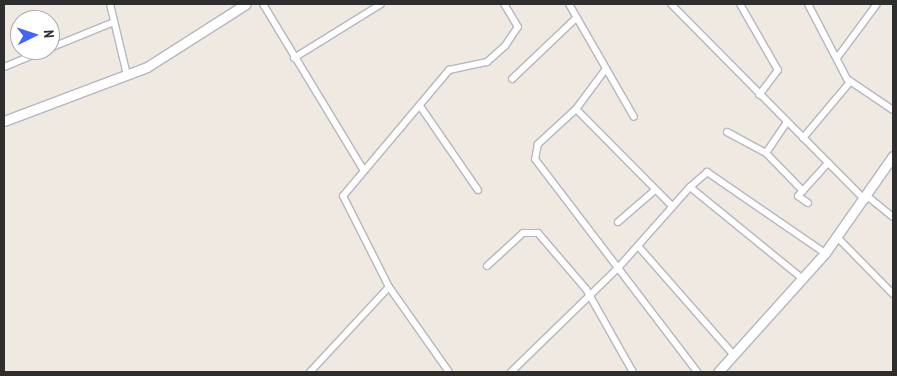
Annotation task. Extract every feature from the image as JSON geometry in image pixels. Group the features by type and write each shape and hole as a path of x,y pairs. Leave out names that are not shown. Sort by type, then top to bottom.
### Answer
{"street":[{"path":"110,4 127,75"},
{"path":"4,121 127,75 165,57 246,4"},
{"path":"262,4 363,169"},
{"path":"294,58 382,4"},
{"path":"449,372 389,287 344,199 363,169 420,106 449,70 490,60 515,34 518,25 504,4"},
{"path":"569,4 605,70 634,117"},
{"path":"671,4 828,163 866,198 893,217"},
{"path":"740,4 778,70 759,95"},
{"path":"808,4 850,82 893,110"},
{"path":"837,58 877,4"},
{"path":"512,79 576,18"},
{"path":"60,44 114,22"},
{"path":"4,67 21,60"},
{"path":"605,70 576,109 538,144 535,159 697,372"},
{"path":"803,138 850,82"},
{"path":"420,106 478,190"},
{"path":"576,109 672,205"},
{"path":"766,153 787,122"},
{"path":"728,132 766,153 803,191"},
{"path":"718,372 825,253 866,198 893,156"},
{"path":"808,203 798,196 828,163"},
{"path":"511,372 589,294 618,268 672,205 707,172 825,253"},
{"path":"690,187 803,279"},
{"path":"618,222 655,190"},
{"path":"486,266 523,233 533,231 544,239 589,294 633,372"},
{"path":"837,237 893,294"},
{"path":"638,246 733,354"},
{"path":"310,372 389,287"}]}
